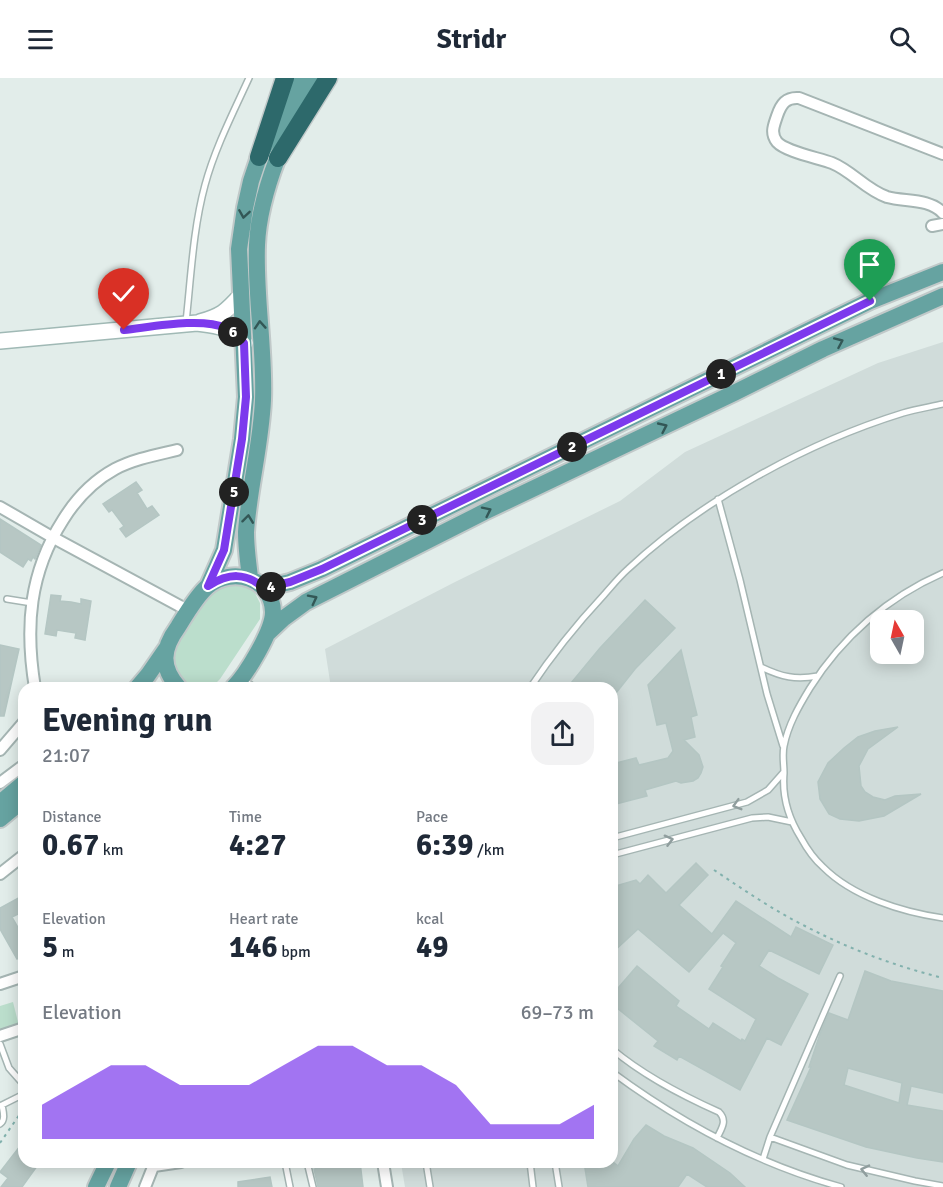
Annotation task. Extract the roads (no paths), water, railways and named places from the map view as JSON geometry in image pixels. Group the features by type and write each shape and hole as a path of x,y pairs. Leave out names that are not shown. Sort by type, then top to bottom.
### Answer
{"highway":[{"path":"259,158 285,78"},
{"path":"278,158 328,78"}],"main road":[{"path":"142,682 208,586 224,550 242,439 246,397 239,249 245,208 259,158 300,78"},
{"path":"250,578 246,533 263,400 257,243 268,186 278,158 299,106 316,78"},
{"path":"264,588 290,582 322,569 870,301 943,272"},
{"path":"267,634 306,602 473,517 823,349 943,296"},
{"path":"208,586 219,579 230,576 250,578 264,588 270,601 273,612 271,622 243,682"},
{"path":"166,649 167,670 174,682"},
{"path":"0,803 18,788"},
{"path":"0,819 18,804"},
{"path":"96,1187 105,1168"},
{"path":"118,1187 126,1168"}],"street":[{"path":"943,154 799,98 791,98 783,102 773,128 775,139 782,146 842,168 879,194 931,204 943,213"},
{"path":"191,324 221,315 242,295"},
{"path":"0,341 191,324 224,327 244,343"},
{"path":"35,682 30,635 32,603 40,566 52,537 72,505 89,487 106,475 135,461 177,450"},
{"path":"0,507 189,611"},
{"path":"0,750 18,729"},
{"path":"0,783 18,770"},
{"path":"0,874 18,860"},
{"path":"0,984 18,978"},
{"path":"0,1036 18,1030"},
{"path":"145,1187 153,1168"},
{"path":"384,1168 387,1187"}],"lane":[{"path":"191,324 197,226 205,186 218,146 249,78"},
{"path":"534,682 586,614 628,569 671,533 718,500 781,463 858,429 905,412 943,404"},
{"path":"718,500 767,694 784,747"},
{"path":"943,573 901,596 870,619 842,646 818,676 789,727 784,747 783,782 792,822 814,858 836,878 878,901 900,909 943,918"},
{"path":"7,599 32,603"},
{"path":"761,667 778,675 794,678 818,676"},
{"path":"618,836 747,802 768,790 784,772"},
{"path":"618,853 752,819 768,817 792,822"},
{"path":"763,1159 770,1137 840,976"},
{"path":"0,1044 9,1068 18,1078"},
{"path":"618,1053 668,1088 719,1112 724,1123 717,1138"},
{"path":"618,1076 672,1113 717,1138 795,1173 841,1187"},
{"path":"0,1124 4,1118 1,1105 18,1097"},
{"path":"770,1137 847,1165 943,1186"},
{"path":"286,1168 290,1187"},
{"path":"309,1168 313,1187"},
{"path":"427,1168 429,1187"},
{"path":"531,1168 533,1187"},
{"path":"556,1168 559,1187"}]}
